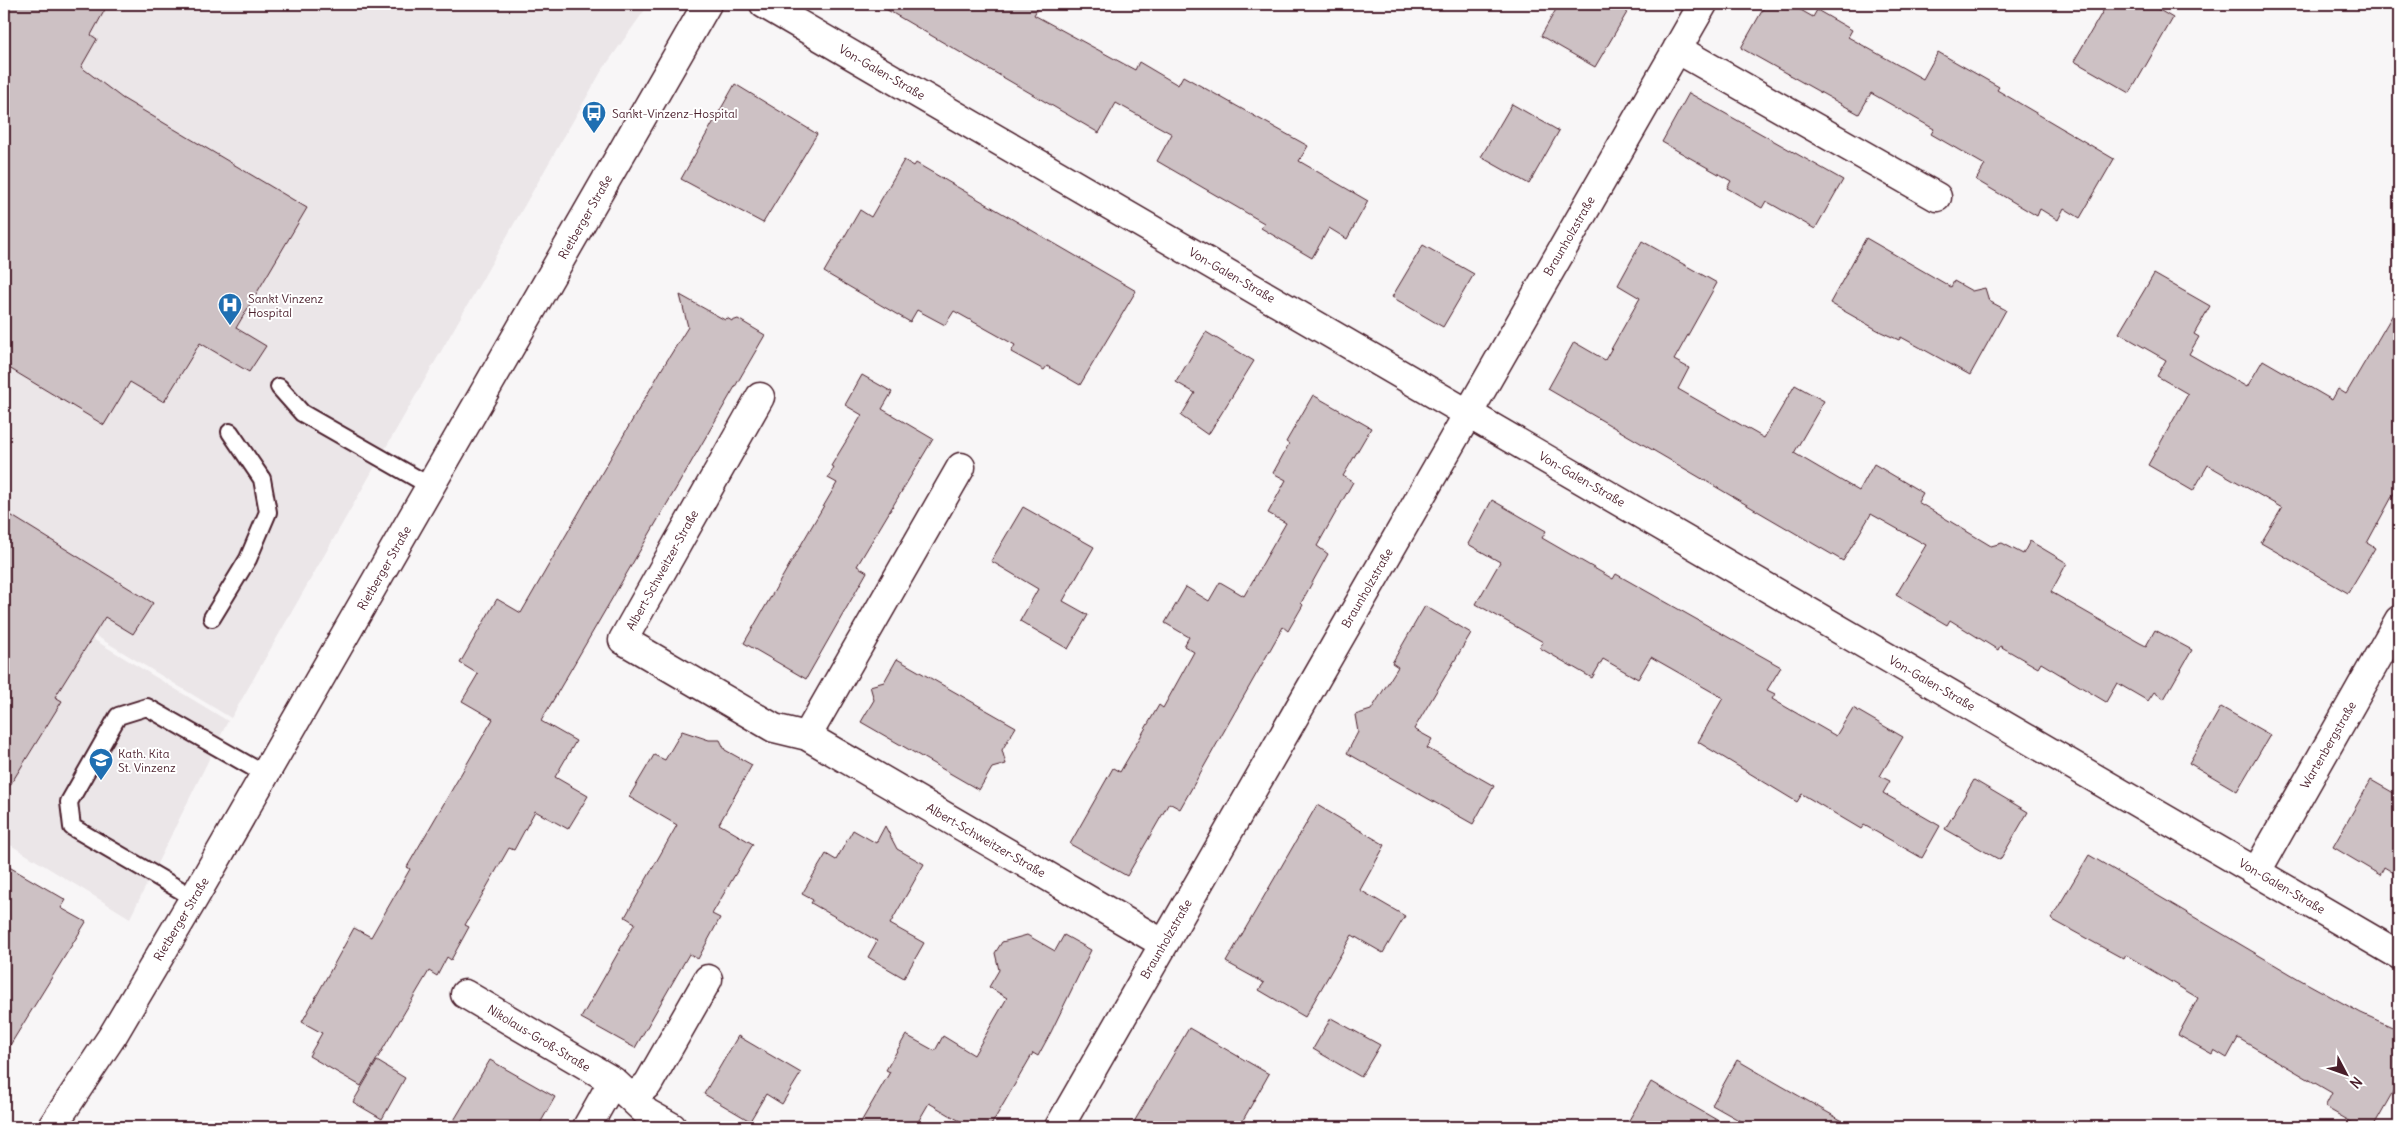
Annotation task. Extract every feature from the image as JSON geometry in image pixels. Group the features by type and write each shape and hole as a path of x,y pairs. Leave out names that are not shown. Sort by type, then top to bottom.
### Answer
{"street":[{"name":"Rietberger Straße","path":"52,1127 113,1035 266,775 707,4"},
{"name":"Von-Galen-Straße","path":"764,4 2399,955"},
{"name":"Braunholzstraße","path":"1059,1127 1703,4"},
{"path":"1677,49 1937,197"},
{"name":"Albert-Schweitzer-Straße","path":"760,397 623,640 774,728 807,736 1164,944"},
{"path":"807,736 961,466"},
{"name":"Wartenbergstraße","path":"2257,871 2399,620"},
{"path":"587,1127 622,1090 648,1084 708,979"},
{"name":"Nikolaus-Groß-Straße","path":"465,994 622,1090 647,1112 672,1127"}],"lane":[{"path":"279,387 302,413 430,486"},
{"path":"212,618 248,559 268,512 262,479 230,432"},
{"path":"194,898 72,828 69,802 118,716 147,707 266,775"}],"shaded area":[{"name":"Sankt Vinzenz Hospital","path":"4,4 649,4 601,72 231,718 4,580"},
{"name":"Kath. Kita St. Vinzenz","path":"4,585 228,721 130,918 4,841"}],"building":[{"path":"4,4 108,4 91,35 97,39 81,67 122,98 307,208 236,328 266,346 249,372 200,343 164,402 130,382 104,425 4,365"},
{"path":"877,4 1040,4 1034,15 1135,70 1139,62 1178,85 1183,76 1308,146 1299,161 1368,201 1347,239 1329,228 1312,258 1261,228 1264,223 1157,161 1172,134 1116,103 1099,133"},
{"path":"1559,4 1632,4 1595,67 1541,36"},
{"path":"1766,4 1790,4 1813,17 1817,10 1852,30 1848,37 1923,79 1938,52 1999,87 1997,90 2114,159 2080,218 2064,208 2058,220 2040,209 2037,216 1976,180 1985,165 1931,134 1934,129 1871,93 1859,114 1741,48"},
{"path":"2107,4 2149,4 2173,18 2130,93 2074,61"},
{"path":"735,84 817,134 763,223 681,179"},
{"path":"1689,93 1843,180 1815,229 1766,201 1762,208 1727,188 1731,181 1662,142"},
{"path":"1512,104 1559,131 1529,184 1481,157"},
{"path":"904,160 914,166 916,163 1136,291 1080,385 1047,366 1044,370 1011,352 1015,345 954,311 945,325 917,310 910,322 824,272 860,210 871,217"},
{"path":"1866,238 1951,287 1954,281 1972,291 1985,288 1989,301 2006,310 1970,375 1901,337 1899,340 1881,332 1830,303"},
{"path":"1642,241 1717,283 1674,360 1689,368 1678,389 1764,438 1795,385 1824,401 1794,453 1859,491 1874,464 1923,493 1918,502 1991,546 2002,543 2023,554 2030,541 2067,563 2051,592 2146,646 2155,630 2192,650 2164,699 2154,692 2148,701 2117,683 2106,702 2041,663 2038,668 2000,646 1998,650 1950,620 1947,625 1896,595 1926,545 1871,514 1843,561 1548,389 1574,342 1605,360 1640,298 1618,285"},
{"path":"1423,245 1474,274 1443,327 1392,297"},
{"path":"2154,274 2210,306 2194,334 2199,337 2189,354 2247,387 2263,360 2332,400 2338,389 2346,394 2399,304 2399,484 2367,543 2375,548 2348,593 2261,543 2282,508 2208,465 2193,491 2148,465 2188,394 2157,376 2166,360 2119,333"},
{"path":"680,295 725,320 727,318 732,321 738,319 765,335 541,721 576,741 555,777 588,796 568,829 535,811 514,850 509,848 465,925 469,927 451,960 447,957 437,976 429,971 361,1086 309,1056 322,1033 302,1022 354,928 371,937 410,869 407,867 493,719 462,701 478,674 460,663 497,599 521,613 688,327"},
{"path":"1206,332 1254,361 1208,435 1181,416 1195,393 1176,382"},
{"path":"862,375 892,392 882,409 933,439 857,566 867,572 806,679 744,643 837,483 828,478 834,467 831,466 862,415 845,405"},
{"path":"1313,395 1371,428 1343,476 1353,482 1317,546 1328,554 1288,631 1283,627 1180,809 1169,803 1127,876 1070,844 1113,768 1120,772 1159,705 1163,708 1194,652 1184,646 1189,637 1165,623 1186,587 1209,601 1220,582 1244,596 1286,523 1268,513 1286,480 1273,473 1289,444 1286,442"},
{"path":"1492,500 1546,531 1542,538 1613,579 1616,574 1781,667 1767,690 1775,694 1772,699 1836,736 1853,708 1903,737 1880,776 1890,781 1883,793 1940,826 1922,858 1864,825 1861,829 1802,794 1797,802 1698,742 1723,698 1651,657 1638,679 1603,659 1592,678 1540,648 1543,642 1476,604 1500,562 1468,544"},
{"path":"1023,507 1094,547 1063,601 1088,615 1068,649 1020,621 1038,589 991,561"},
{"path":"4,511 153,603 133,634 105,617 55,697 62,701 4,795"},
{"path":"1425,606 1471,633 1414,729 1432,739 1427,748 1494,786 1473,824 1347,753 1358,732 1355,715 1371,710 1398,667 1392,663"},
{"path":"897,659 1016,727 1002,750 1006,764 992,768 979,790 861,722 874,700 870,686 884,682"},
{"path":"2221,707 2270,735 2237,791 2189,763"},
{"path":"682,731 709,740 720,740 725,750 752,765 719,824 753,844 712,914 720,918 698,959 689,954 635,1048 581,1018 635,923 625,917 677,825 629,797 654,755 665,760"},
{"path":"1974,780 2028,812 2000,860 1945,829"},
{"path":"2371,780 2399,796 2399,876 2384,867 2380,875 2333,847"},
{"path":"1317,805 1385,845 1360,890 1405,916 1383,953 1352,935 1305,1017 1259,990 1264,983 1226,962"},
{"path":"885,826 897,849 924,864 890,924 924,943 904,978 868,957 877,941 811,903 813,900 802,894 826,854 836,860 853,830 876,843"},
{"path":"2089,855 2299,979 2361,1013 2399,1030 2399,1081 2373,1127 2360,1127 2325,1107 2332,1093 2238,1038 2227,1058 2214,1050 2212,1054 2178,1035 2198,998 2126,955 2124,959 2051,919"},
{"path":"4,864 66,900 61,908 86,922 4,1055"},
{"path":"1027,935 1055,951 1064,935 1091,950 1038,1056 1033,1053 990,1127 970,1127 929,1103 915,1127 858,1127 890,1072 886,1070 906,1035 935,1051 943,1036 974,1055 1007,998 989,987 999,970 995,953 1002,942"},
{"path":"1331,1018 1380,1045 1361,1077 1313,1049"},
{"path":"1189,1028 1269,1074 1239,1127 1131,1127"},
{"path":"738,1036 801,1073 782,1104 766,1094 750,1121 704,1094"},
{"path":"490,1060 555,1097 538,1127 450,1127"},
{"path":"1737,1060 1853,1127 1751,1127 1712,1105"},
{"path":"377,1061 405,1078 382,1119 353,1102"},
{"path":"1651,1082 1729,1127 1625,1127"}],"place":[{"name":"Sankt-Vinzenz-Hospital","path":"594,134"},
{"name":"Sankt Vinzenz Hospital","path":"230,326"},
{"name":"Kath. Kita St. Vinzenz","path":"101,781"}]}
